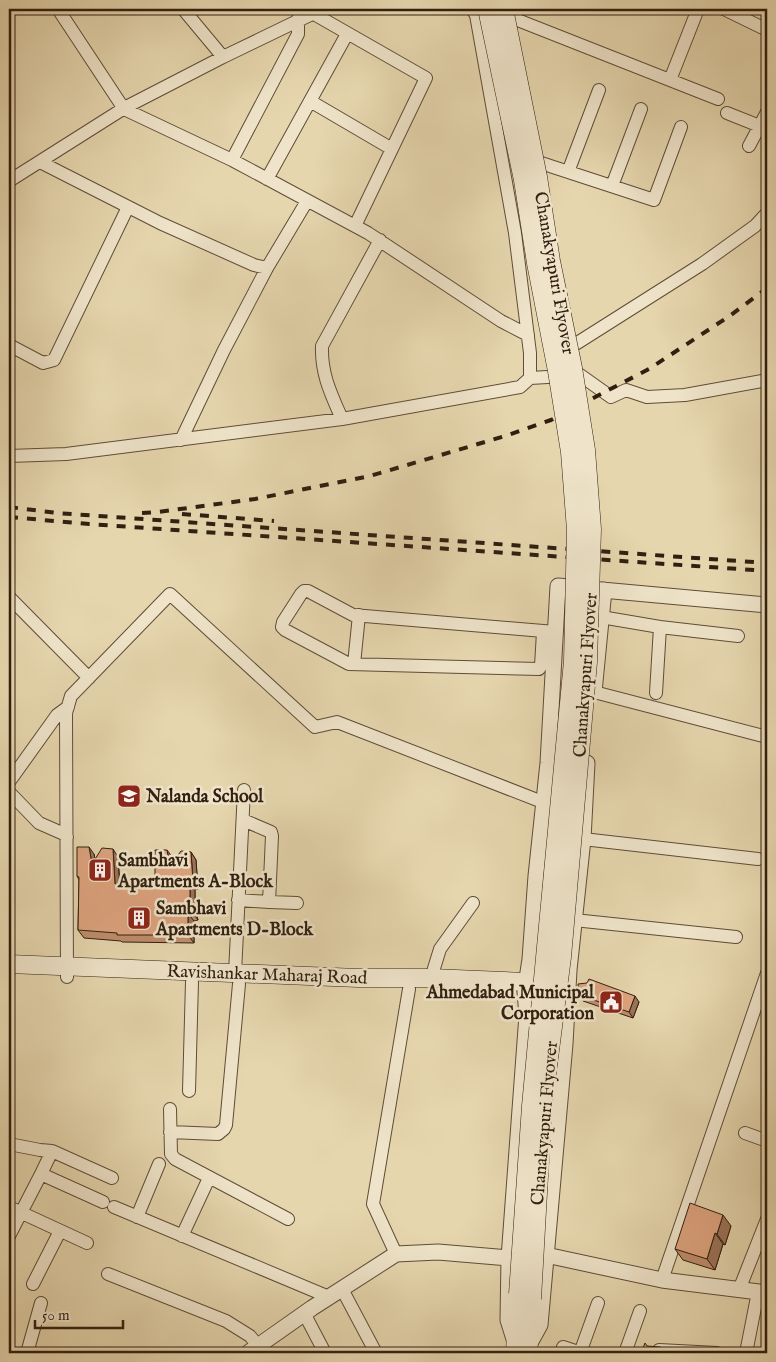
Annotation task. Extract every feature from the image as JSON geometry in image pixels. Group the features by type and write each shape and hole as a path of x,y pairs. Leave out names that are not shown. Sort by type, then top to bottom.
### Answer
{"main road":[{"name":"Chanakyapuri Flyover","path":"487,9 558,371 570,452 576,530 573,661 531,1106 522,1350"},
{"name":"Chanakyapuri Flyover","path":"511,12 551,260 573,368 586,450 592,529 588,662 562,957 543,1104 525,1296"},
{"name":"Ravishankar Maharaj Road","path":"9,964 67,972 192,982 237,978 431,978 526,987"},
{"name":"Ravishankar Maharaj Road","path":"9,975 67,972 237,978 409,989 526,987"}],"street":[{"path":"58,9 124,109 232,160 355,226 380,240 501,320 528,335"},
{"path":"183,9 224,57"},
{"path":"472,9 476,15 514,234 528,335 530,378"},
{"path":"670,80 698,9"},
{"path":"724,9 767,30"},
{"path":"511,12 718,99"},
{"path":"511,12 580,375"},
{"path":"232,160 308,13"},
{"path":"9,182 124,109 308,13"},
{"path":"308,13 426,78 355,226"},
{"path":"267,179 347,34"},
{"path":"568,172 599,90"},
{"path":"310,101 392,149"},
{"path":"612,186 641,109"},
{"path":"749,146 764,127 767,112"},
{"path":"727,113 764,127"},
{"path":"541,163 654,200 681,127"},
{"path":"40,162 128,207 254,266 268,268"},
{"path":"181,440 224,350 307,201"},
{"path":"9,345 43,363 54,360 128,207"},
{"path":"574,346 702,264 755,226 767,213"},
{"path":"342,418 324,378 322,346 380,240"},
{"path":"9,456 66,454 342,418 520,387 530,378 580,375 611,397 626,390 647,397 685,395 767,380"},
{"path":"549,632 358,615 308,591 304,591 283,622 282,627 349,664 539,669 549,632 558,586 767,605"},
{"path":"549,632 545,803 526,987 527,1015 509,1258 508,1320 522,1350 540,1325 568,1010 569,970 583,839 588,759 604,590"},
{"path":"67,972 66,713 71,696 170,594 315,727 337,722 545,803"},
{"path":"9,597 89,678"},
{"path":"354,664 358,615"},
{"path":"602,617 660,627 738,636"},
{"path":"656,693 660,627"},
{"path":"594,692 763,736"},
{"path":"9,782 57,715 68,707"},
{"path":"170,1132 218,1134 226,1125 237,978 238,900 244,790"},
{"path":"9,792 39,823 64,834 66,838"},
{"path":"243,820 271,832 269,902"},
{"path":"583,839 758,859"},
{"path":"238,900 297,903"},
{"path":"431,978 440,949 473,902"},
{"path":"574,920 736,937"},
{"path":"526,987 552,982 569,970"},
{"path":"662,1280 767,973"},
{"path":"189,1091 192,982"},
{"path":"526,987 552,996 568,1010"},
{"path":"396,1254 373,1204 409,989"},
{"path":"170,1109 171,1154 175,1159 288,1219"},
{"path":"745,1133 767,1140"},
{"path":"9,1144 40,1150 52,1150 112,1178"},
{"path":"9,1236 14,1210 40,1174 52,1150"},
{"path":"136,1217 159,1164"},
{"path":"40,1174 136,1217 329,1297"},
{"path":"182,1236 209,1178"},
{"path":"14,1210 86,1244"},
{"path":"739,1290 765,1233 767,1219"},
{"path":"33,1284 60,1231"},
{"path":"108,1274 226,1320 250,1336 253,1350 329,1297 396,1254 438,1252 509,1258"},
{"path":"546,1255 662,1280 763,1293 746,1353"},
{"path":"342,1289 376,1353"},
{"path":"27,1353 41,1303"},
{"path":"563,1347 581,1353 598,1303"},
{"path":"625,1353 640,1311"},
{"path":"304,1314 326,1353"},
{"path":"659,1350 717,1353"}],"building":[{"path":"77,847 89,847 92,864 102,848 113,849 115,884 155,886 155,850 167,850 170,866 181,851 191,852 193,882 190,882 190,902 192,912 188,913 188,935 117,935 117,933 78,930 79,877 77,876"},
{"name":"Ahmedabad Municipal Corporation","path":"589,979 635,996 629,1012 579,995 578,984 587,983"},
{"path":"690,1203 723,1215 707,1259 675,1249"},
{"path":"645,1343 647,1346 660,1347 675,1353 641,1353"},
{"path":"682,1349 696,1353 681,1353"}],"railway":[{"path":"142,513 255,499 370,476 505,436 551,420 649,369 731,315 767,288"},
{"path":"9,507 57,513 767,563"},
{"path":"182,514 274,521"},
{"path":"9,517 767,571"}],"place":[{"name":"Nalanda School","path":"129,796"},
{"name":"Sambhavi Apartments A-Block","path":"100,870"},
{"name":"Sambhavi Apartments D-Block","path":"139,918"},
{"name":"Ahmedabad Municipal Corporation","path":"611,1002"}]}
